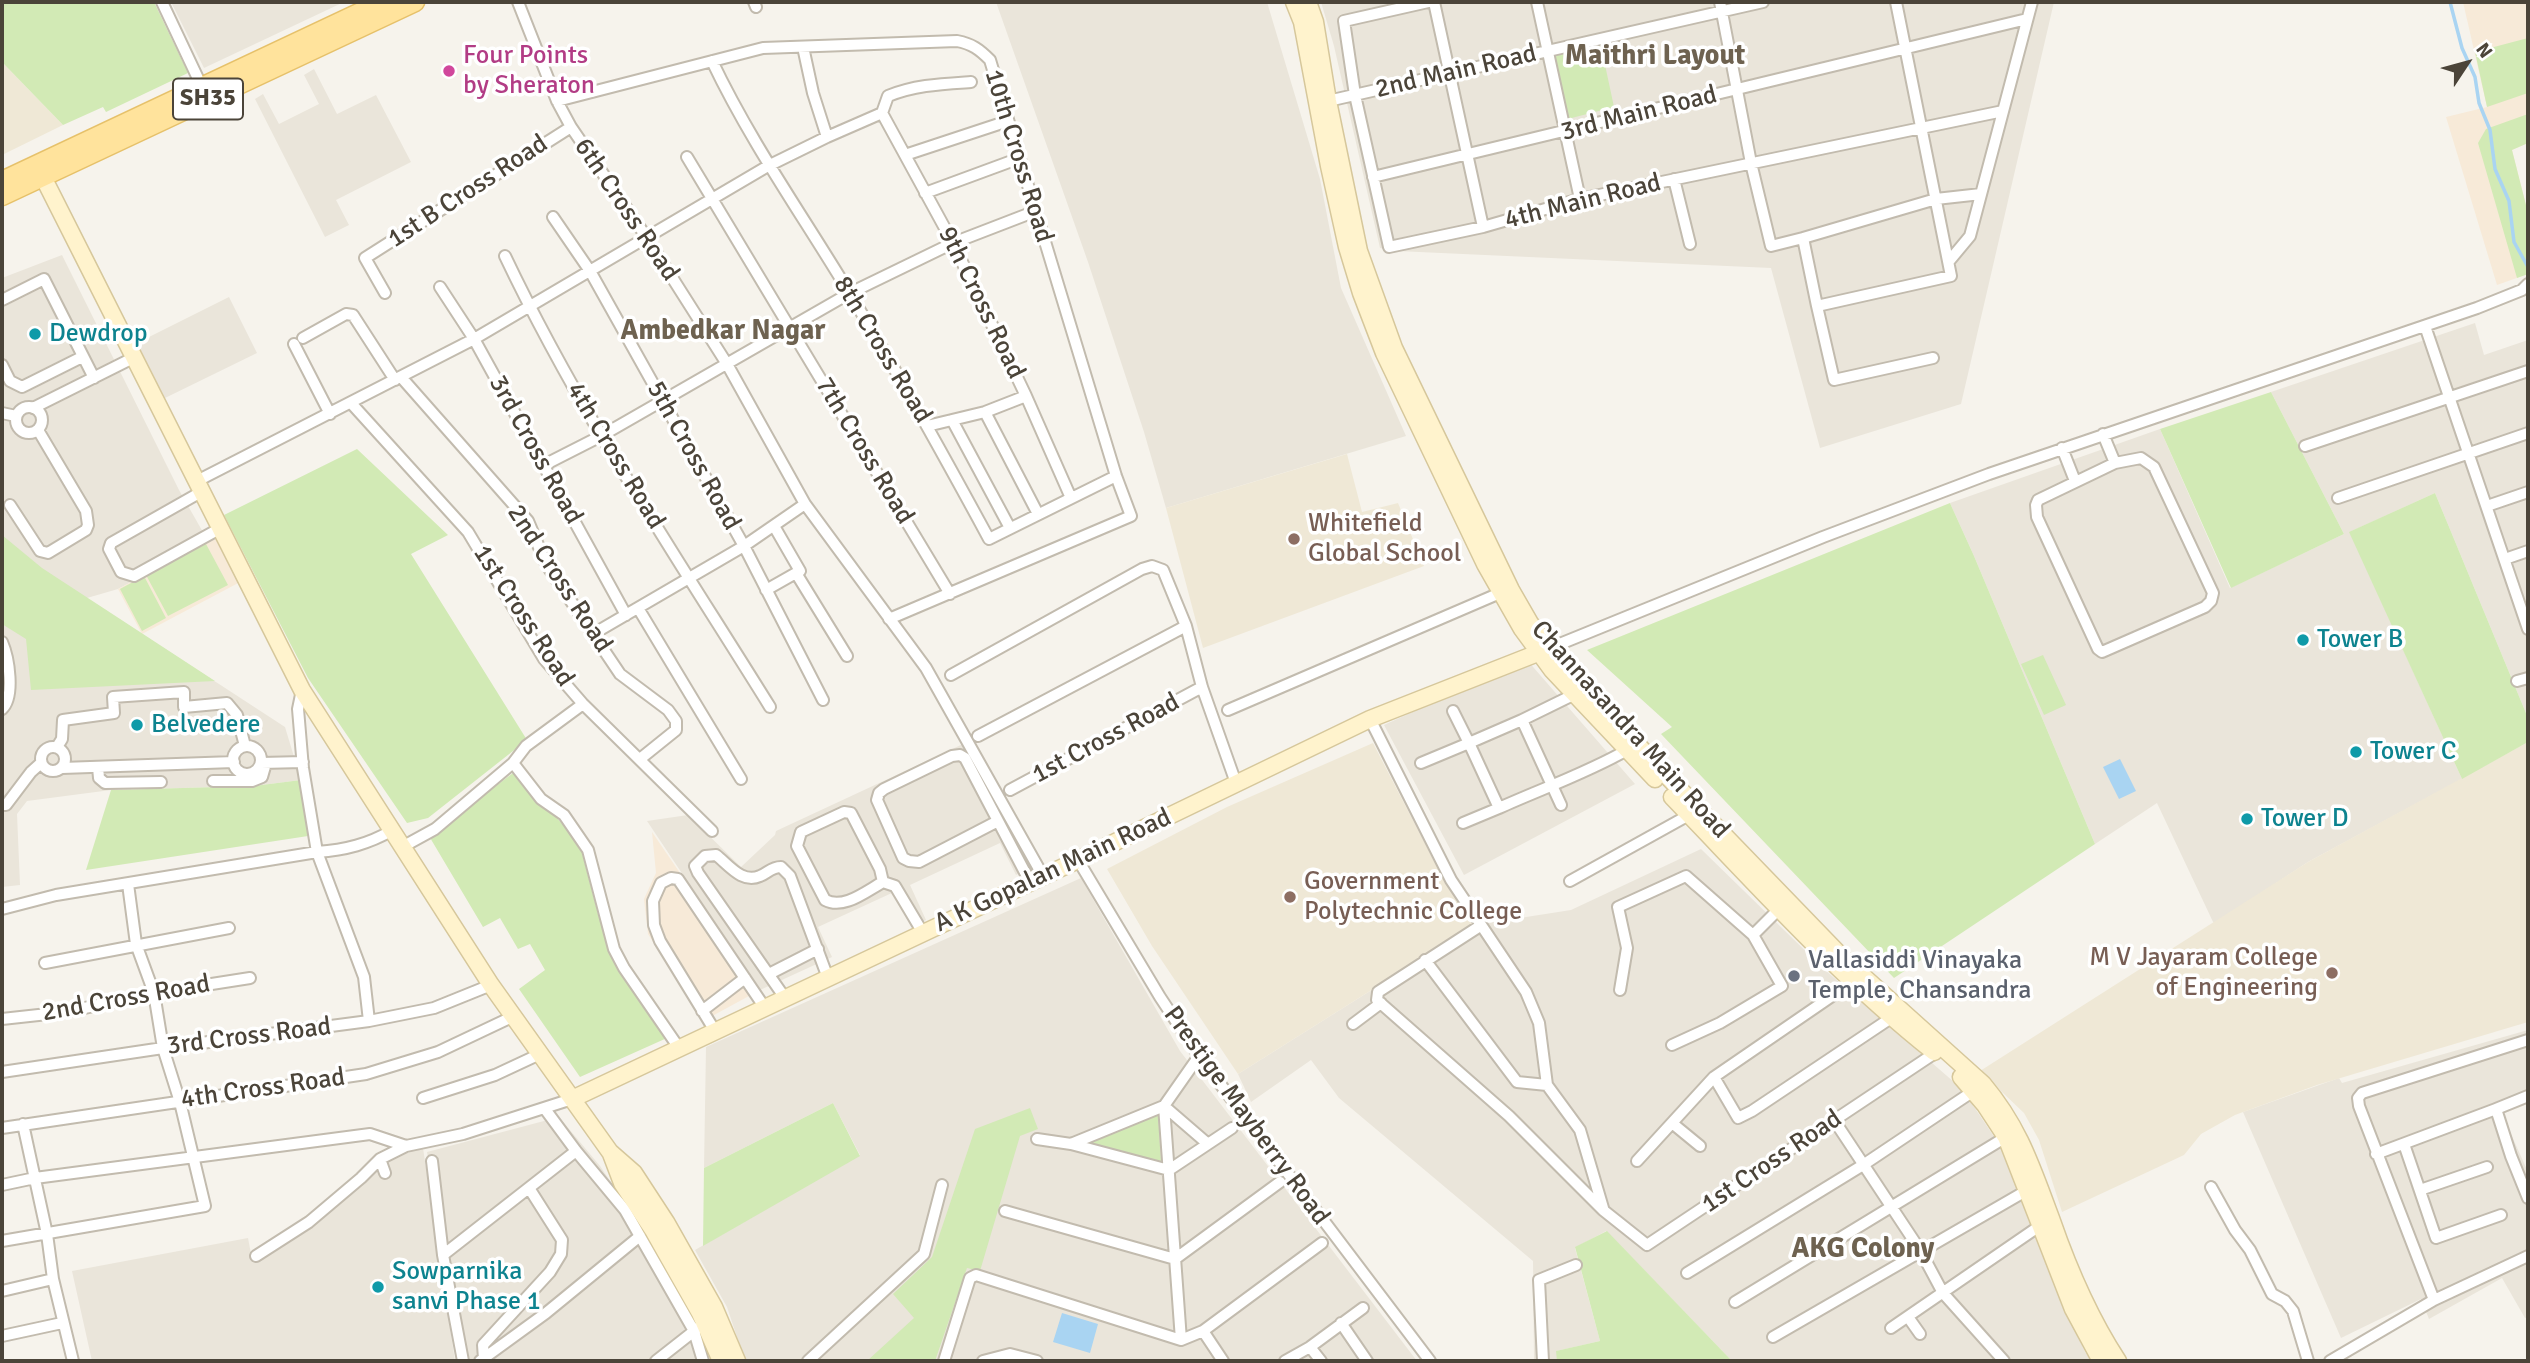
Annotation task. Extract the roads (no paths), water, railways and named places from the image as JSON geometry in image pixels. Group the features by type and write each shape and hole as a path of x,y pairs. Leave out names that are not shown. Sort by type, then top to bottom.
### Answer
{"main road":[{"name":"SH35","path":"2,197 40,172 202,87 382,2"},
{"name":"SH35","path":"2,181 40,172 415,2"},
{"name":"Channasandra Main Road","path":"1294,2 1309,22 1328,101 1360,293 1384,353 1500,593 1575,694 1689,815 1978,1087 2016,1129 2034,1187 2041,1225 2073,1309 2112,1361"},
{"name":"Channasandra Main Road","path":"1308,2 1329,166 1349,230 1394,348 1511,590 1544,651 1662,771 1851,983 1891,1018 1939,1050"},
{"path":"40,172 302,690 491,985 610,1152 622,1183 653,1230 706,1324 721,1361"},
{"name":"A K Gopalan Main Road","path":"572,1099 1370,719 1544,651"},
{"name":"Channasandra Main Road","path":"1978,1087 2052,1222 2085,1305 2112,1361"},
{"path":"706,1324 737,1361"}],"street":[{"path":"162,2 202,87"},
{"name":"6th Cross Road","path":"518,2 557,102 570,127 647,239 727,364 805,505 926,668 1036,879"},
{"name":"4th Main Road","path":"1428,2 1344,21 1352,95 1390,247 1483,227 1580,199 2003,111"},
{"path":"1434,2 1483,227"},
{"path":"1538,2 1580,199"},
{"name":"2nd Main Road","path":"1328,101 1548,51 1721,6 1763,2"},
{"path":"1817,306 1951,276 1950,260 1896,2"},
{"path":"1950,260 1970,236 2032,2"},
{"path":"1721,6 1751,163 1771,246 1936,199 1981,194"},
{"name":"3rd Main Road","path":"1373,177 2027,19"},
{"name":"10th Cross Road","path":"557,102 763,48 957,41 970,43 990,60 1116,476 1131,516 950,594"},
{"path":"803,47 813,93 827,137"},
{"name":"8th Cross Road","path":"712,61 731,102 768,166 850,293 989,539 1010,528"},
{"path":"219,529 134,576 121,572 109,549 111,543 198,487 474,339 713,201 768,166 882,113 888,96 907,88 971,82"},
{"name":"9th Cross Road","path":"882,113 953,243 1071,498"},
{"path":"905,155 1008,121"},
{"name":"1st B Cross Road","path":"384,293 365,258 570,127"},
{"name":"7th Cross Road","path":"687,157 950,594"},
{"path":"925,193 1020,158"},
{"path":"1674,179 1690,244"},
{"path":"544,465 601,436 850,293 953,243 1036,211"},
{"name":"5th Cross Road","path":"553,217 590,271 744,547 823,700"},
{"path":"1803,238 1834,380 1933,358"},
{"name":"4th Cross Road","path":"505,256 529,307 601,436 770,708"},
{"path":"2,300 44,279 94,378"},
{"name":"3rd Cross Road","path":"440,287 474,339 626,615"},
{"path":"1544,651 1823,537 2062,448 2526,291"},
{"name":"2nd Cross Road","path":"330,414 299,341 346,314 353,315 398,379 528,521 546,564 620,674 668,710 676,720 676,730 640,759"},
{"path":"2425,326 2526,614 2528,629"},
{"path":"2,365 10,381 22,387 82,356"},
{"path":"38,430 30,433 22,431 16,425 16,416 22,410 33,408 133,358"},
{"path":"2305,446 2528,371"},
{"path":"927,426 985,412 1026,396"},
{"name":"1st Cross Road","path":"351,403 468,531 544,659 583,704 712,831"},
{"path":"10,505 40,551 48,553 86,530 88,525 86,510 38,430 42,418 33,408"},
{"path":"2,412 16,416"},
{"path":"985,412 1038,514"},
{"path":"952,420 1010,528 1116,476"},
{"path":"2338,498 2528,433"},
{"path":"2103,434 2115,463"},
{"path":"2062,448 2075,481"},
{"path":"2141,458 2154,467 2213,593 2211,601 2205,607 2169,624 2151,629 2105,653 2098,649 2036,512 2038,500 2115,463 2141,458"},
{"path":"2487,506 2528,492"},
{"path":"593,634 744,547 805,505"},
{"path":"766,590 800,570 774,526"},
{"path":"2505,559 2528,551"},
{"path":"951,675 1142,569 1152,566 1163,570 1186,626 1202,687 1237,783"},
{"path":"796,573 847,656"},
{"path":"1228,710 1500,593"},
{"path":"889,619 950,594"},
{"path":"638,608 741,779"},
{"path":"978,736 1186,626"},
{"path":"2,642 8,657 9,697 7,705 2,709"},
{"name":"1st Cross Road","path":"1010,790 1202,687"},
{"path":"302,690 298,709 317,852 364,977 369,1021"},
{"path":"57,747 62,739 62,720 114,713 113,698 184,692 184,707 227,703 237,716 245,746"},
{"path":"1421,763 1575,694"},
{"path":"404,846 435,830 513,763 526,746 583,704"},
{"path":"1453,711 1499,808"},
{"path":"1370,719 1451,880 1526,992 1539,1023 1547,1085 1580,1130 1603,1210"},
{"path":"1522,720 1561,805"},
{"path":"245,746 237,751 234,762 239,771 248,774 256,771 263,763 303,762"},
{"path":"213,781 253,781 262,777 263,763 257,751 245,746"},
{"path":"2,805 6,805 30,772 41,763 43,751 49,747 57,747 65,756 62,768"},
{"path":"1463,823 1627,750"},
{"path":"998,821 919,862 909,862 903,858 877,800 884,789 952,756 960,755 965,758 998,821 1036,879"},
{"path":"41,763 51,771 62,768 234,762"},
{"path":"513,763 541,799 564,815 588,850 614,949 678,1048"},
{"path":"98,767 99,778 105,783 161,782"},
{"path":"883,882 880,869 851,813 844,812 801,832 797,846 825,901 841,904 883,882 895,886 923,933"},
{"path":"1570,881 1689,815"},
{"path":"2,909 56,895 351,848 393,830"},
{"path":"785,998 698,873 695,866 705,856 716,855 747,879 760,876 774,867 781,867 790,876 828,978"},
{"name":"Prestige Mayberry Road","path":"1078,860 1160,997 1199,1056 1430,1361"},
{"path":"1620,990 1627,948 1618,907 1686,876 1753,935 1782,986 1720,1023 1672,1045"},
{"path":"715,1031 660,941 654,925 653,901 661,883 671,878 678,879 765,1008"},
{"path":"2,1241 205,1206 180,1102 163,1048 154,993 136,944 128,884"},
{"path":"1753,935 1783,905"},
{"path":"1480,926 1378,992 1377,1000 1509,1116 1603,1210"},
{"path":"45,963 229,928"},
{"path":"769,974 818,949"},
{"path":"1425,960 1517,1082 1547,1085"},
{"name":"2nd Cross Road","path":"2,1020 66,1012 154,993 250,978"},
{"path":"702,1011 745,978"},
{"path":"1637,1161 1714,1077 1851,983"},
{"name":"3rd Cross Road","path":"2,1072 369,1021 434,1007 491,985"},
{"path":"1353,1024 1381,1003"},
{"name":"4th Cross Road","path":"2,1128 366,1074 438,1052 514,1016"},
{"path":"1714,1077 1738,1118 1891,1018"},
{"path":"2434,1300 2376,1154 2358,1098 2362,1093 2528,1040"},
{"name":"1st Cross Road","path":"1603,1210 1647,1245 1939,1050"},
{"path":"423,1098 495,1075 540,1054"},
{"path":"1072,1144 1164,1107 1199,1056"},
{"path":"1686,1272 1863,1165 1978,1087"},
{"path":"2376,1154 2528,1096"},
{"path":"256,1256 309,1222 361,1178 380,1158 406,1146 463,1134 572,1099"},
{"path":"1164,1107 1208,1144"},
{"path":"1164,1107 1181,1340"},
{"path":"545,1109 576,1152 625,1209 640,1236 706,1324 703,1361"},
{"path":"2496,1109 2528,1198"},
{"path":"1834,1121 1920,1250 1943,1293 2004,1361"},
{"path":"1672,1123 1700,1146"},
{"path":"23,1124 47,1234 62,1323 73,1361"},
{"path":"1037,1139 1072,1144 1169,1170 1232,1128"},
{"path":"2,1185 35,1178 370,1134 406,1146"},
{"path":"1735,1302 2007,1137"},
{"path":"2404,1144 2436,1238 2501,1215"},
{"path":"443,1255 576,1152"},
{"path":"380,1158 385,1173"},
{"path":"432,1161 443,1255 463,1361"},
{"path":"2420,1190 2487,1167"},
{"path":"1175,1259 1280,1182"},
{"path":"808,1361 924,1254 942,1185"},
{"path":"1773,1337 1920,1250 2034,1187"},
{"path":"2211,1187 2235,1230 2250,1250 2272,1294 2285,1301 2293,1311 2308,1361"},
{"path":"482,1360 484,1345 550,1272 561,1254 562,1240 529,1188"},
{"path":"1005,1211 1175,1259"},
{"path":"1891,1328 2041,1225"},
{"path":"482,1360 546,1313 640,1236"},
{"path":"944,1361 970,1278 976,1275 1181,1340 1203,1331 1322,1243"},
{"path":"2330,1361 2434,1300 2528,1256"},
{"path":"1543,1361 1539,1280 1576,1265"},
{"path":"2,1291 53,1279"},
{"path":"1285,1361 1310,1347 1363,1308"},
{"path":"1908,1317 1920,1334"},
{"path":"2,1336 62,1323"},
{"path":"656,1361 706,1324"},
{"path":"1340,1324 1367,1361"},
{"path":"1203,1331 1223,1361"},
{"path":"1310,1347 1321,1361"},
{"path":"983,1361 1010,1354 1037,1361"}],"water":[{"path":"2120,759 2136,791 2119,799 2103,767"},
{"path":"1062,1313 1098,1324 1090,1353 1053,1342"}],"waterway":[{"path":"2450,2 2462,48 2475,77 2479,103 2490,130 2495,169 2509,201 2514,242 2528,267"}],"place":[{"name":"Four Points by Sheraton","path":"449,71"},
{"name":"Dewdrop","path":"35,334"},
{"name":"Whitefield Global School","path":"1294,539"},
{"name":"Tower B","path":"2303,640"},
{"name":"Belvedere","path":"137,725"},
{"name":"Tower C","path":"2356,752"},
{"name":"Tower D","path":"2247,819"},
{"name":"Government Polytechnic College","path":"1290,897"},
{"name":"M V Jayaram College of Engineering","path":"2332,973"},
{"name":"Vallasiddi Vinayaka Temple, Chansandra","path":"1794,976"},
{"name":"Sowparnika sanvi Phase 1","path":"378,1287"}],"district":[{"name":"Maithri Layout","path":"1655,57"},
{"name":"Ambedkar Nagar","path":"723,332"},
{"name":"AKG Colony","path":"1863,1250"}]}
